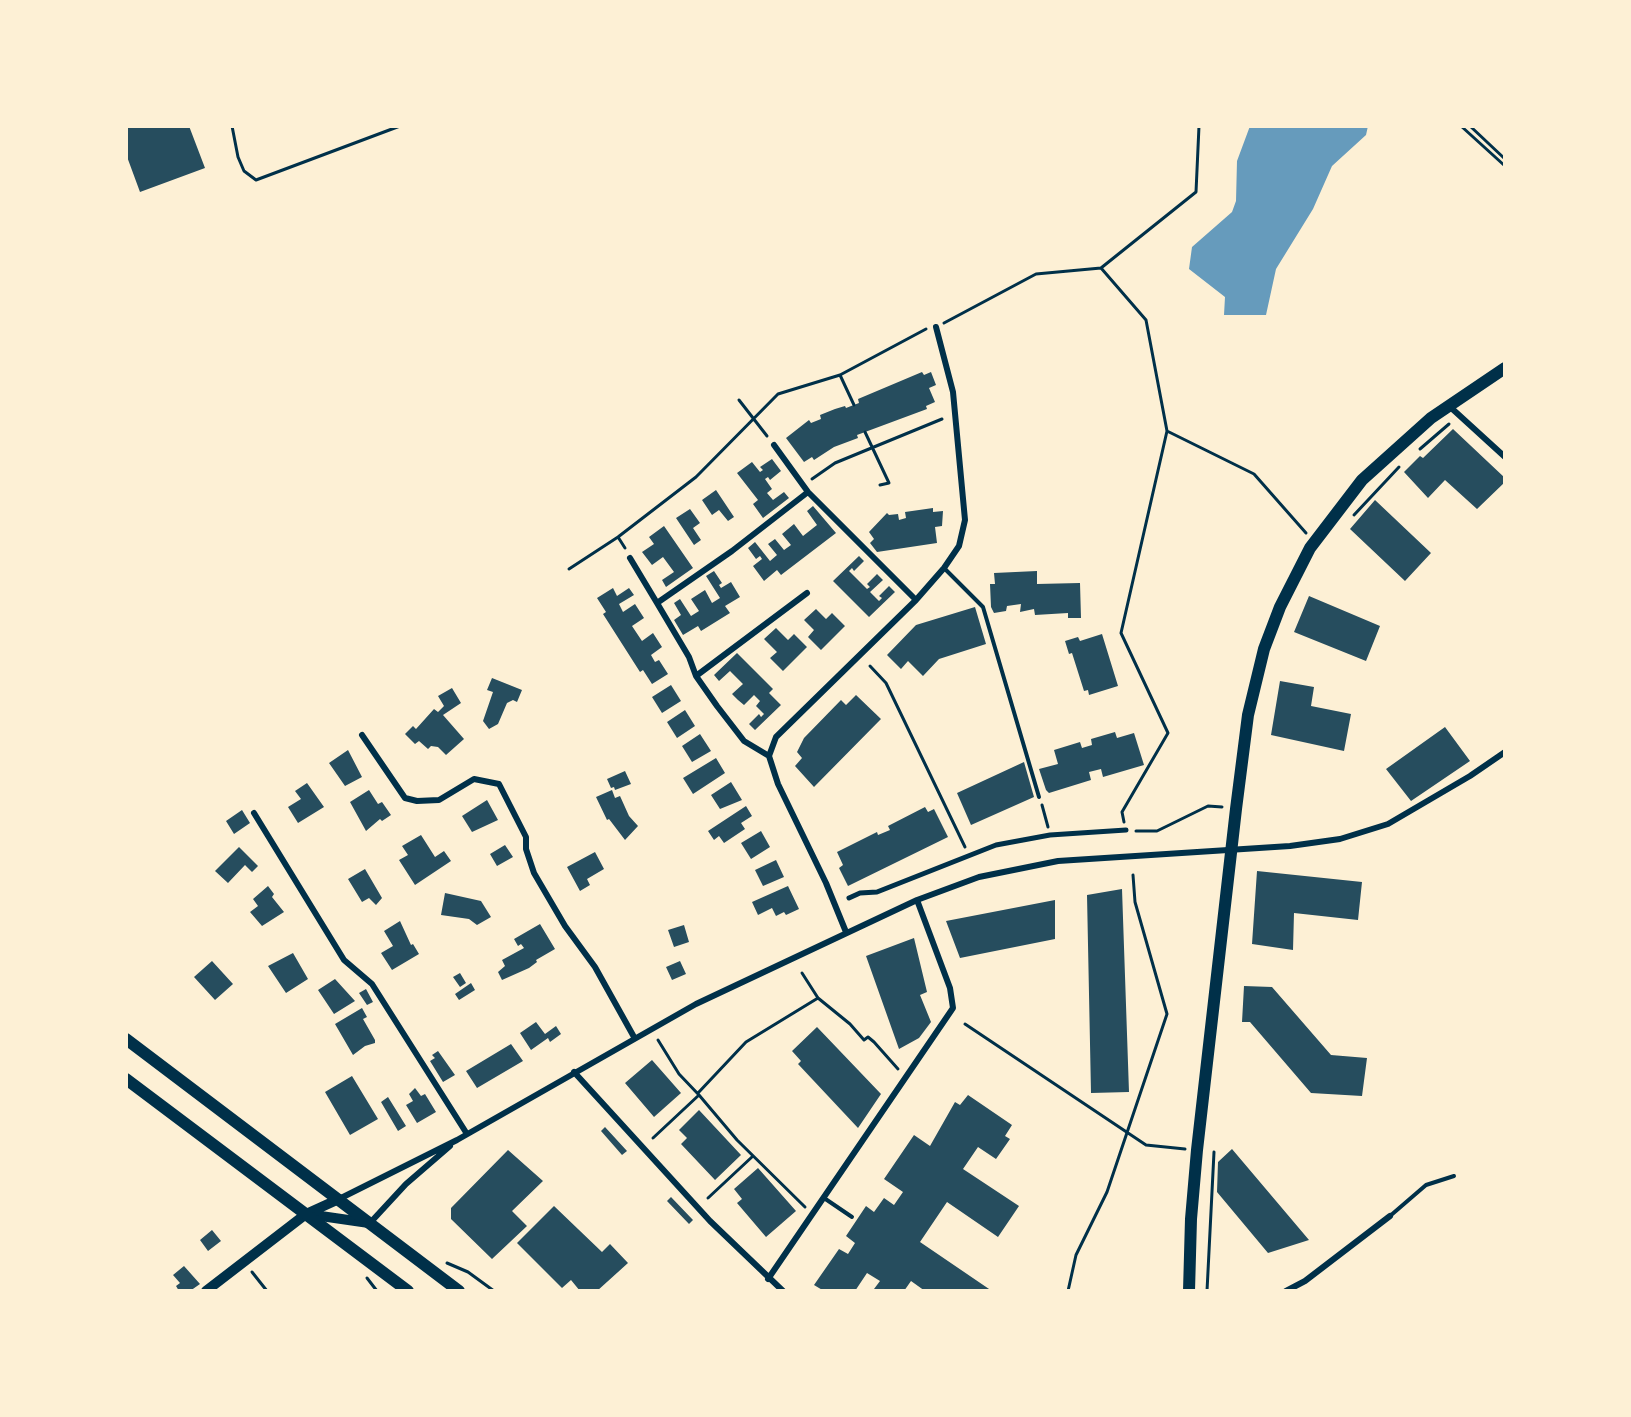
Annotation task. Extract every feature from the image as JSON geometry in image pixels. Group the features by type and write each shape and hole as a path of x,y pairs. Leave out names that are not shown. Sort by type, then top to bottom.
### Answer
{"main road":[{"path":"1189,1291 1191,1219 1197,1150 1248,715 1272,626 1294,577 1327,524 1362,480 1402,442 1448,405 1505,368"},
{"path":"126,1039 459,1291"},
{"path":"126,1079 408,1291"}],"street":[{"path":"846,932 826,883 778,784 770,756 776,737 916,600 944,568 959,546 965,520 953,392 936,327"},
{"path":"1448,405 1505,457"},
{"path":"774,445 806,489 916,600"},
{"path":"657,603 732,551 806,489"},
{"path":"630,558 689,657 696,676 744,741 770,756"},
{"path":"696,676 807,593"},
{"path":"362,735 405,798 417,801 439,800 474,779 499,784 526,837 526,849 534,873 566,926 595,967 634,1037"},
{"path":"206,1291 306,1214 457,1140 634,1037 696,1004 917,900 979,877 1058,861 1316,844 1340,839 1388,824 1470,776 1505,752"},
{"path":"254,813 344,960 372,984 467,1134"},
{"path":"849,898 860,893 877,892 996,845 1050,835 1126,830"},
{"path":"768,1279 953,1008 950,988 917,900"},
{"path":"574,1072 648,1154 768,1279 783,1291"},
{"path":"306,1214 370,1223 414,1177 457,1140"},
{"path":"1287,1291 1305,1281 1389,1216"}],"lane":[{"path":"944,568 983,607 1039,797"},
{"path":"1389,1216 1426,1185 1454,1176"},
{"path":"823,1197 852,1217"}],"path":[{"path":"232,126 244,171 256,180 400,126"},
{"path":"569,569 618,537 696,477 778,394 840,375 921,331 936,327 1036,274 1101,268 1196,192 1199,126"},
{"path":"1461,126 1505,166"},
{"path":"1470,126 1505,159"},
{"path":"1101,268 1146,320 1167,431 1121,633 1168,733 1122,812 1126,830 1156,831 1208,806 1228,808"},
{"path":"840,375 854,405"},
{"path":"739,400 774,445"},
{"path":"1416,452 1461,416"},
{"path":"806,489 835,463 942,419"},
{"path":"1167,431 1254,474 1307,534"},
{"path":"865,432 889,483 880,485"},
{"path":"1352,518 1400,467"},
{"path":"870,666 886,683 961,838"},
{"path":"1039,797 1050,835"},
{"path":"1068,1291 1076,1255 1107,1192 1167,1014 1135,902 1133,875"},
{"path":"802,973 818,998 850,1024 864,1040 868,1037 874,1042 900,1072"},
{"path":"653,1138 746,1042 818,998"},
{"path":"965,1024 1146,1145 1193,1150"},
{"path":"658,1041 679,1074 753,1155 808,1210"},
{"path":"1207,1291 1214,1152"},
{"path":"708,1198 753,1155"},
{"path":"450,1264 468,1272 494,1291"},
{"path":"249,1268 267,1291"},
{"path":"371,1283 377,1291"}],"water":[{"path":"1250,126 1368,126 1366,135 1332,166 1313,209 1276,269 1266,315 1224,315 1225,297 1189,269 1192,247 1232,212 1236,201 1237,161"}],"building":[{"path":"126,126 189,126 205,168 140,192 126,154"},
{"path":"922,372 924,375 931,372 936,385 929,388 935,402 926,406 927,409 857,435 858,438 834,447 814,460 812,457 804,462 786,438 809,420 811,423 821,419 820,415 859,403 858,399"},
{"path":"1453,429 1505,478 1505,482 1477,509 1445,480 1428,498 1404,472 1420,456 1423,458"},
{"path":"772,459 781,471 770,480 768,477 765,479 772,489 767,493 773,500 784,492 789,498 763,518 753,504 758,500 737,473 752,462 760,472 763,470 760,467"},
{"path":"716,490 734,517 728,521 719,510 712,515 702,500"},
{"path":"1375,500 1431,553 1405,581 1350,529"},
{"path":"813,506 836,533 781,575 777,570 764,581 753,566 762,559 760,556 756,559 748,548 755,542 770,561 777,555 768,544 775,539 784,550 791,545 782,534 794,524 803,536 817,525 807,511"},
{"path":"933,508 933,512 943,511 942,526 935,527 937,543 877,552 870,543 874,539 869,532 887,513 889,515 898,514 899,520 906,518 905,512"},
{"path":"690,509 700,523 693,528 701,540 694,545 676,518"},
{"path":"664,526 693,568 666,587 662,580 674,572 663,557 652,565 642,552 654,544 649,537"},
{"path":"859,556 864,561 854,571 852,568 849,571 867,589 870,587 867,584 877,574 883,580 870,592 879,601 882,598 879,596 889,586 895,592 869,617 833,581"},
{"path":"714,571 722,583 719,585 721,588 731,582 740,597 725,606 730,613 701,631 698,626 683,635 674,620 681,615 674,603 680,599 691,616 699,611 691,599 705,590 712,603 720,598 706,576"},
{"path":"1037,571 1037,584 1080,583 1081,618 1068,618 1068,613 1035,615 1034,609 1020,612 1021,604 1007,606 1006,611 994,613 991,607 990,584 995,584 994,573"},
{"path":"613,588 617,596 629,588 634,595 619,604 623,612 635,604 644,618 632,626 642,641 653,633 662,647 651,655 655,662 659,660 668,674 652,684 643,670 640,672 603,614 606,612 597,598"},
{"path":"1309,596 1380,626 1366,661 1294,632"},
{"path":"975,607 986,644 939,659 923,676 908,661 901,669 887,655 916,625"},
{"path":"816,609 826,619 832,613 845,626 821,650 808,637 814,630 804,620"},
{"path":"776,628 788,640 794,634 807,647 783,671 770,658 777,652 764,639"},
{"path":"1102,634 1118,686 1089,695 1088,690 1084,691 1072,653 1069,654 1065,641 1078,637 1080,641"},
{"path":"737,653 773,689 769,693 781,705 755,730 749,724 759,714 761,717 764,714 756,706 760,701 754,695 744,705 732,694 743,684 730,671 719,681 714,675"},
{"path":"492,678 522,690 517,702 513,700 507,703 498,724 489,729 483,721 493,692 487,690"},
{"path":"1280,681 1314,687 1311,706 1351,714 1344,751 1271,735"},
{"path":"671,685 681,701 662,713 652,697"},
{"path":"452,688 461,703 443,715 464,739 446,755 438,747 431,746 428,749 419,741 415,744 405,734 413,726 416,729 434,709 438,712 444,706 438,696"},
{"path":"856,695 881,719 814,787 795,766 802,758 797,752 804,738 841,700 846,705"},
{"path":"685,710 695,726 677,738 667,722"},
{"path":"1445,727 1470,761 1411,801 1386,769"},
{"path":"1115,732 1117,738 1134,733 1144,765 1103,777 1101,769 1089,772 1091,780 1049,793 1046,790 1039,769 1058,764 1054,750 1080,742 1082,748 1092,745 1091,739"},
{"path":"700,734 711,751 692,762 682,746"},
{"path":"348,750 362,777 345,786 329,763"},
{"path":"716,758 725,773 693,794 683,778"},
{"path":"1024,762 1034,797 971,825 957,793"},
{"path":"625,771 631,784 615,790 614,787 611,788 607,779"},
{"path":"731,782 742,800 720,809 711,795"},
{"path":"307,783 324,807 298,823 288,807 301,799 295,791"},
{"path":"369,790 378,804 382,802 391,815 382,821 380,819 366,831 350,802"},
{"path":"612,790 615,798 620,796 629,816 638,826 625,840 609,819 607,820 596,797"},
{"path":"487,800 498,820 472,832 462,816"},
{"path":"746,806 752,816 741,823 745,829 724,843 719,836 714,840 708,831"},
{"path":"925,807 928,812 934,809 948,837 848,886 839,868 843,865 837,852 877,832 878,835 890,830 888,826"},
{"path":"242,810 250,823 234,834 226,821"},
{"path":"761,831 770,847 751,859 741,843"},
{"path":"421,835 435,857 444,851 451,861 415,885 399,860 408,855 402,846"},
{"path":"505,845 513,857 497,866 490,854"},
{"path":"239,847 258,866 252,872 245,865 228,883 215,871"},
{"path":"595,852 604,869 587,879 590,885 580,891 567,867"},
{"path":"776,860 784,877 763,886 755,870"},
{"path":"365,869 382,898 376,905 369,898 362,902 348,879"},
{"path":"1257,871 1362,882 1358,920 1294,913 1293,950 1252,944"},
{"path":"268,886 274,894 272,897 284,912 262,926 250,912 258,906 253,899"},
{"path":"788,886 799,909 786,915 784,912 776,916 772,908 758,915 752,902"},
{"path":"1122,889 1129,1092 1091,1093 1087,895"},
{"path":"445,893 481,901 491,917 477,925 469,919 441,915"},
{"path":"1055,900 1055,939 960,958 946,921"},
{"path":"400,921 411,945 413,944 419,954 392,970 381,953 393,946 384,931"},
{"path":"540,924 555,949 536,960 537,962 529,968 502,980 498,972 505,966 502,960 524,948 521,944 518,946 514,939"},
{"path":"684,925 689,942 674,947 668,930"},
{"path":"914,938 927,992 920,995 931,1022 919,1038 899,1049 866,956"},
{"path":"293,953 308,979 286,993 268,966"},
{"path":"212,961 233,984 215,1000 194,977"},
{"path":"680,961 686,974 672,980 666,967"},
{"path":"460,973 466,983 460,987 453,977"},
{"path":"335,979 355,1001 334,1014 318,990"},
{"path":"471,983 475,990 459,1000 455,994"},
{"path":"1244,986 1272,987 1331,1055 1367,1058 1362,1096 1311,1093 1250,1022 1242,1022"},
{"path":"366,989 373,1002 367,1005 359,993"},
{"path":"362,1008 367,1017 363,1019 375,1043 365,1046 353,1055 335,1024"},
{"path":"536,1022 545,1034 556,1026 561,1034 550,1042 548,1038 531,1050 520,1033"},
{"path":"817,1027 881,1094 858,1128 798,1064 801,1061 792,1051"},
{"path":"511,1044 523,1061 477,1088 466,1071"},
{"path":"438,1051 455,1075 443,1082 430,1061 435,1058 432,1055"},
{"path":"652,1060 681,1093 654,1117 625,1083"},
{"path":"352,1076 378,1119 350,1135 325,1092"},
{"path":"415,1088 421,1096 425,1094 436,1112 417,1123 406,1105 413,1101 409,1094"},
{"path":"968,1095 1012,1125 1005,1136 1010,1139 996,1159 978,1147 963,1169 1019,1206 998,1237 947,1202 920,1242 992,1291 925,1291 911,1281 904,1291 877,1291 874,1289 880,1281 867,1273 855,1291 824,1291 814,1285 839,1249 848,1254 855,1243 846,1236 866,1206 874,1212 884,1198 894,1205 903,1192 884,1179 914,1135 930,1146 955,1102 960,1105"},
{"path":"388,1097 406,1126 398,1131 381,1102"},
{"path":"699,1110 741,1155 715,1180 681,1144 687,1138 679,1130"},
{"path":"605,1127 627,1151 622,1155 601,1131"},
{"path":"1232,1149 1309,1240 1268,1253 1217,1192 1218,1162"},
{"path":"508,1150 543,1181 512,1211 527,1226 492,1259 451,1219 451,1208"},
{"path":"758,1168 796,1211 766,1237 737,1203 742,1199 734,1189"},
{"path":"671,1197 693,1220 689,1224 667,1201"},
{"path":"554,1206 602,1252 610,1244 628,1263 597,1291 580,1291 571,1280 562,1288 517,1243"},
{"path":"212,1230 221,1241 208,1251 200,1240"},
{"path":"184,1266 200,1284 190,1291 179,1291 176,1286 180,1283 173,1275"}]}
